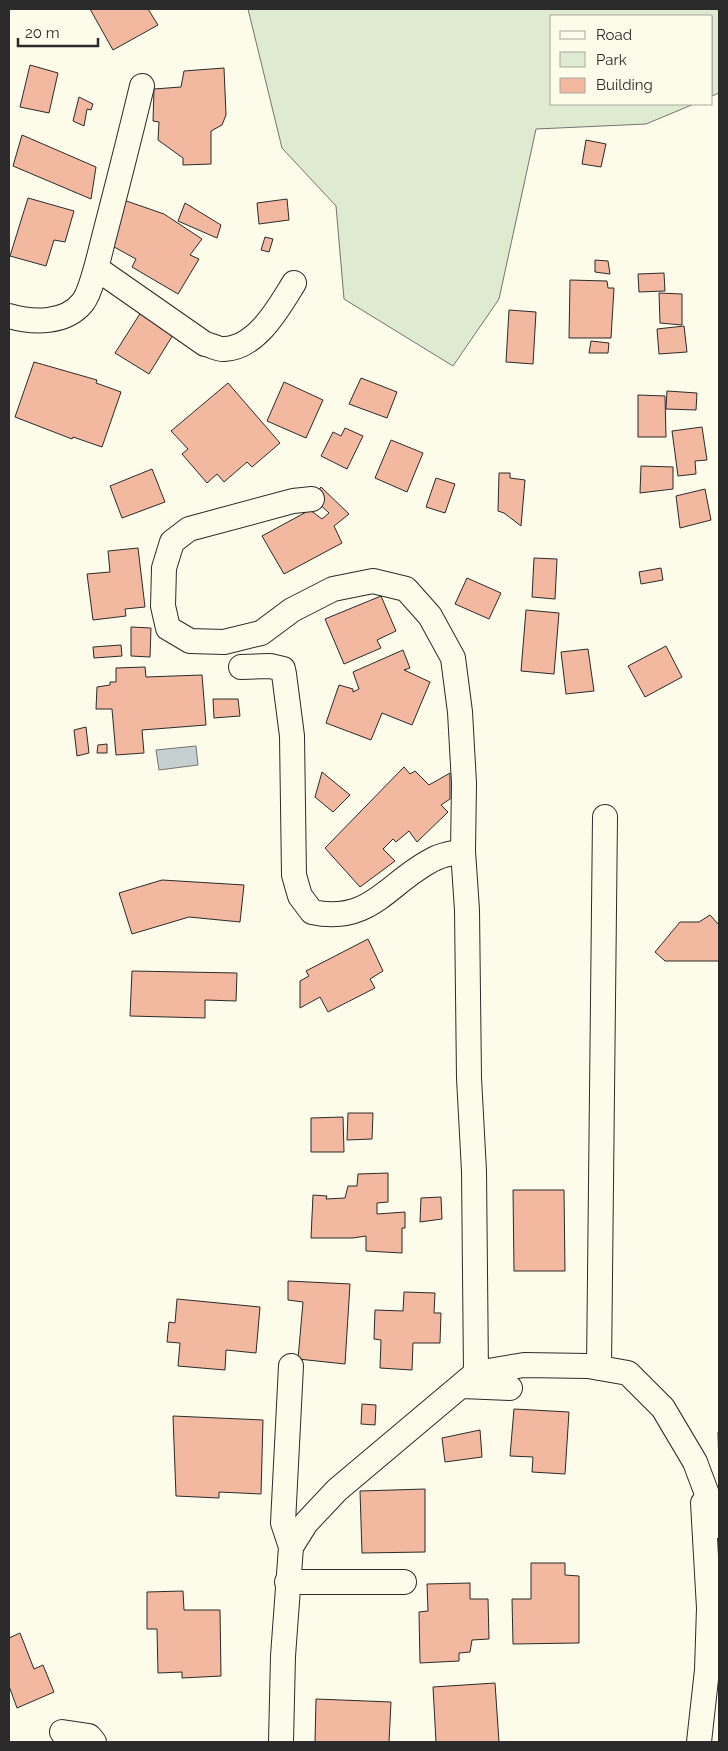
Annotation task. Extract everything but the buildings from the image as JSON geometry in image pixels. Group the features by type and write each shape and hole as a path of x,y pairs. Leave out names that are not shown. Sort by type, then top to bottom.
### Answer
{"street":[{"path":"9,316 31,321 51,320 68,314 83,302 96,268 142,86"},
{"path":"96,268 205,344 224,350 250,341 274,315 294,283"},
{"path":"312,499 293,500 189,529 172,542 164,568 164,606 168,628 190,641 224,642 261,633 292,610 333,589 373,581 406,589 430,616 453,658 460,712 464,783 463,851 467,910 469,1078 474,1171 469,1380"},
{"path":"242,667 277,667 283,669 292,736 294,875 300,896 312,912 342,916 365,908 409,874 437,858 463,851"},
{"path":"599,1368 605,817"},
{"path":"291,1547 306,1523 337,1490 469,1380 524,1365 588,1366 628,1373 664,1408 695,1462 719,1526"},
{"path":"281,1742 287,1582 291,1547 283,1523 291,1366"},
{"path":"469,1380 510,1388"},
{"path":"695,1462 704,1509 709,1608 707,1670 699,1742"},
{"path":"287,1582 404,1582"},
{"path":"62,1732 89,1736 94,1742"}],"green space":[{"path":"248,9 719,9 719,93 713,96 713,15 550,15 550,105 692,105 646,124 536,129 499,299 453,366 344,299 336,206 282,148"}],"shaded area":[{"path":"196,746 198,765 159,770 156,750"}]}
